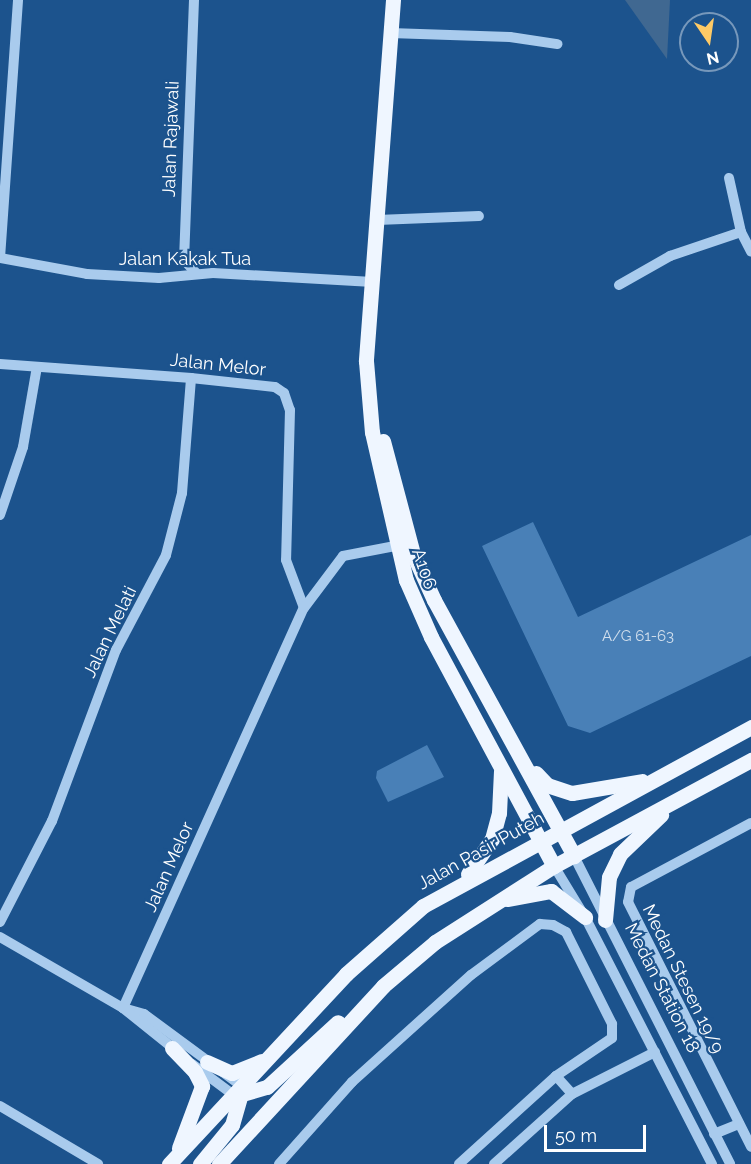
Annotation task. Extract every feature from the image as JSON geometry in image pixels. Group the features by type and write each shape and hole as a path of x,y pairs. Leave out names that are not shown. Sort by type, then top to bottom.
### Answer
{"main road":[{"path":"371,343 373,282 393,0"},
{"name":"A106","path":"371,343 366,361 372,432 396,546 417,606 501,769"},
{"name":"A106","path":"371,343 380,430 413,554 434,600 524,759"},
{"name":"Jalan Pasir Puteh","path":"172,1160 240,1093 379,943 460,882 540,842 751,727"},
{"path":"524,759 547,785 572,794 661,777"},
{"name":"Medan Station 18","path":"524,759 574,856"},
{"path":"200,1164 232,1125 240,1093 267,1087 383,986 487,905 554,866 751,760"},
{"path":"460,882 492,839 499,813 501,769"},
{"name":"Medan Station 18","path":"501,769 554,866"},
{"path":"605,920 609,877 620,855 674,802"},
{"path":"487,905 551,891 585,917"},
{"path":"219,1164 383,986"},
{"path":"172,1048 195,1071 202,1086 172,1160"},
{"path":"207,1062 241,1072 274,1054"}],"street":[{"path":"0,258 18,0"},
{"name":"Jalan Rajawali","path":"194,0 184,260 197,274"},
{"path":"390,33 510,37 556,44"},
{"path":"729,178 741,232 751,252"},
{"path":"377,220 479,216"},
{"path":"619,285 670,256 741,232"},
{"name":"Jalan Kakak Tua","path":"0,258 87,274 159,278 197,274 373,282"},
{"name":"Jalan Melor","path":"0,364 191,378 275,387 284,393 290,410 286,560 304,608"},
{"path":"0,515 4,488 23,447 36,367"},
{"name":"Jalan Melati","path":"0,922 52,821 116,650 166,555 182,493 191,378"},
{"name":"Jalan Melor","path":"123,1008 304,608 343,556 396,546"},
{"name":"Medan Stesen 19/9","path":"751,823 631,887 628,909 751,1147"},
{"name":"Medan Station 18","path":"574,856 730,1164"},
{"name":"Medan Station 18","path":"554,866 585,917 712,1164"},
{"path":"279,1164 352,1082 471,975 540,924 566,932 612,1024 612,1038 556,1076 459,1164"},
{"path":"0,938 123,1008 172,1048 240,1093"},
{"path":"123,1008 144,1014 207,1062 240,1093"},
{"path":"494,1164 572,1094 655,1052"},
{"path":"556,1076 572,1094"},
{"path":"0,1106 98,1164"},
{"path":"714,1134 739,1124"}],"water":[{"path":"625,0 670,0 667,59"}],"building":[{"path":"533,522 578,617 751,535 751,656 590,733 568,726 482,546"},
{"path":"427,745 444,777 388,802 376,778 377,771"}]}
